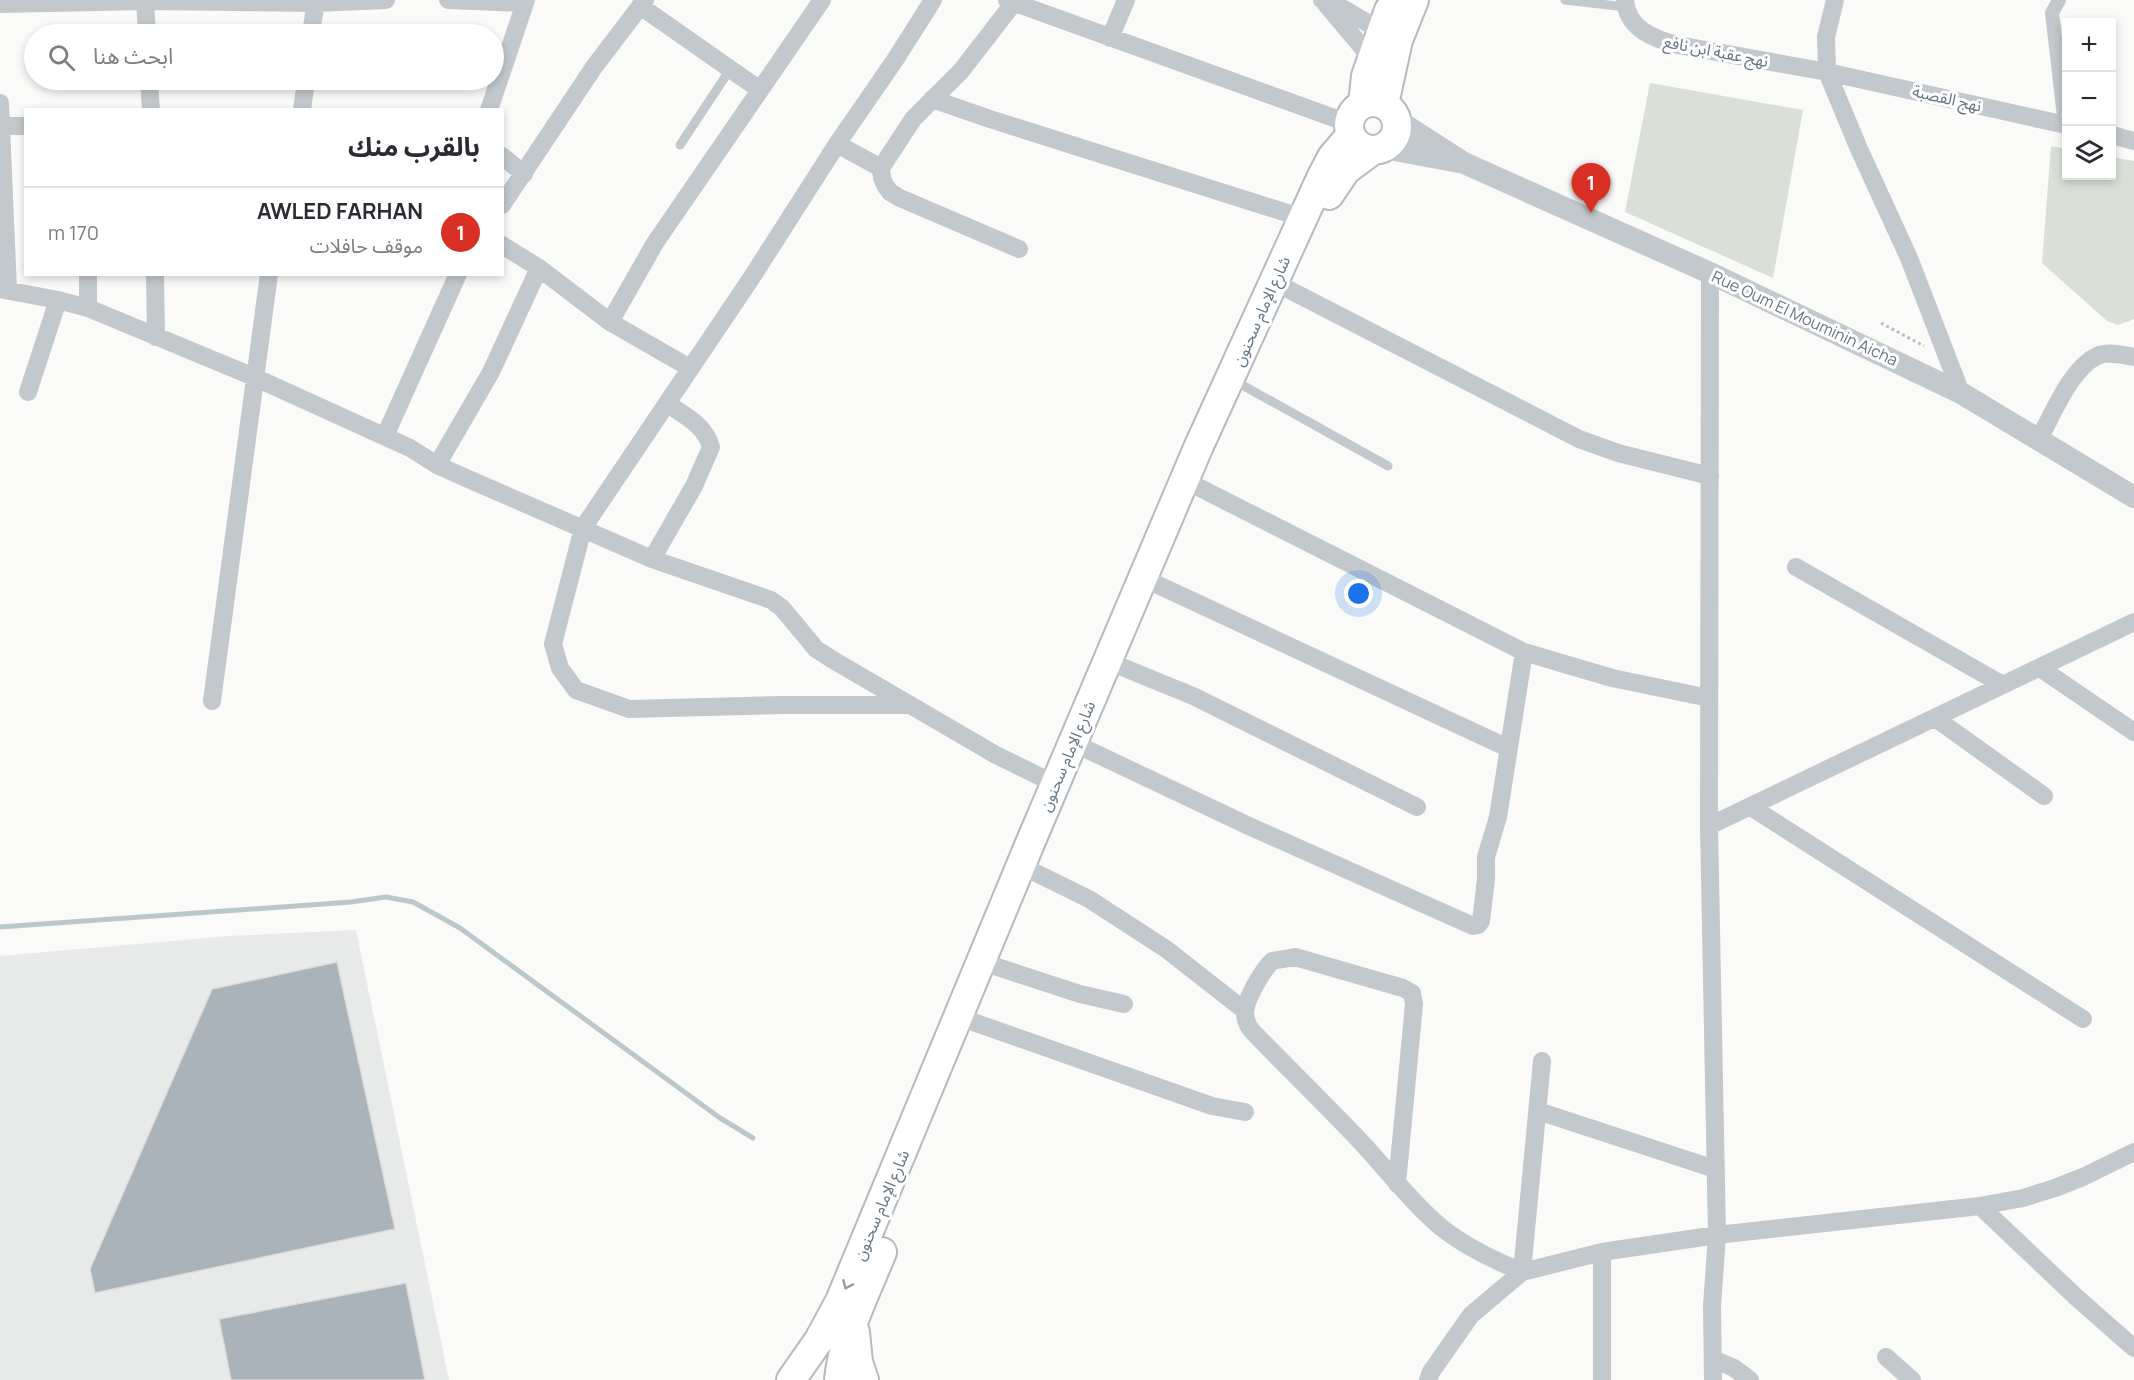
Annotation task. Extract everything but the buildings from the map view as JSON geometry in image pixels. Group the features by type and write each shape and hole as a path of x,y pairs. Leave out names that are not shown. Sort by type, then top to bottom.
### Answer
{"main road":[{"name":"شارع الإمام سحنون","path":"791,1380 819,1340 840,1301 967,1019 990,965 1055,784 1198,448 1325,201 1371,127 1383,44 1393,0"},
{"name":"شارع الإمام سحنون","path":"1383,44 1414,0"},
{"name":"شارع الإمام سحنون","path":"990,965 1036,873 1156,584 1244,386 1303,218 1332,157 1371,127"},
{"name":"شارع الإمام سحنون","path":"839,1380 854,1323 967,1019"},
{"path":"854,1323 858,1362 864,1380"}],"street":[{"path":"0,4 386,0"},
{"path":"448,0 526,2 504,66"},
{"path":"610,322 655,243 822,0"},
{"path":"910,705 629,709 576,690 560,668 553,644 583,528 668,404 933,0"},
{"path":"1110,38 1126,0"},
{"path":"1835,0 1826,37 1827,72 1859,149 1910,258 1961,393"},
{"path":"2059,0 2052,13 2062,93"},
{"path":"145,1 146,24"},
{"path":"313,24 316,1"},
{"path":"1018,249 900,198 890,192 882,178 882,168 908,126 961,71 1013,1 1110,38 1371,127"},
{"path":"1323,1 1344,9 1383,44"},
{"path":"1323,1 1383,44"},
{"path":"504,202 594,67 642,3 729,71 760,90"},
{"name":"نهج عقبة ابن نافع","path":"1625,4 1631,19 1655,39 1827,72"},
{"name":"نهج القصبة","path":"1827,72 2062,124"},
{"path":"150,90 151,108"},
{"path":"302,108 305,90"},
{"path":"490,108 496,90"},
{"path":"932,99 1303,218"},
{"path":"0,103 4,289 88,308 254,377 385,436 438,465 652,559 771,600 782,608 816,649 996,755 1055,784"},
{"path":"0,126 24,126"},
{"name":"Rue Oum El Mouminin Aicha","path":"1371,127 1464,162 1710,273 1961,393 2134,497"},
{"name":"Rue Oum El Mouminin Aicha","path":"1371,127 1464,162"},
{"path":"2116,136 2134,141"},
{"path":"837,144 882,168"},
{"path":"504,158 524,174"},
{"path":"504,246 539,268 610,322 690,368"},
{"path":"438,465 491,372 539,268"},
{"path":"1710,273 1709,826 1717,1235 1712,1306 1713,1380"},
{"path":"88,276 88,308"},
{"path":"154,276 156,337"},
{"path":"212,701 269,276"},
{"path":"385,436 457,276"},
{"path":"1280,285 1579,440 1618,453 1710,476"},
{"path":"28,392 58,300"},
{"path":"2039,439 2072,380 2084,365 2098,355 2114,354 2134,357"},
{"path":"652,559 694,486 711,447 708,436 700,426 668,404"},
{"path":"1198,487 1524,652 1612,678 1709,698"},
{"path":"1796,567 2003,685"},
{"path":"1156,584 1508,748"},
{"path":"1709,826 2003,685 2130,630"},
{"path":"1086,749 1471,926 1478,925 1481,921 1486,879 1486,857 1498,817 1524,652"},
{"path":"1122,667 1193,696 1418,807"},
{"path":"2040,668 2134,732"},
{"path":"1935,718 2044,796"},
{"path":"1751,807 2083,1019"},
{"path":"1036,873 1089,899 1166,949 1244,1010"},
{"path":"1397,1184 1414,1004 1412,993 1403,987 1302,958 1288,957 1272,961 1244,1010 1245,1019 1252,1031 1341,1122 1397,1184 1444,1229 1488,1257 1522,1272"},
{"path":"990,965 1080,994 1124,1004"},
{"path":"967,1019 1179,1095 1212,1106 1245,1112"},
{"path":"1522,1272 1542,1061"},
{"path":"1538,1111 1715,1169"},
{"path":"1428,1380 1431,1372 1471,1315 1522,1272 1602,1252 1717,1235 1980,1206 2023,1198 2083,1177 2134,1152"},
{"path":"1980,1206 2076,1298 2134,1348"},
{"path":"1602,1252 1602,1380"},
{"path":"1886,1357 1912,1380"},
{"path":"1713,1359 1734,1368 1750,1380"}],"lane":[{"path":"1565,0 1625,4"},
{"path":"680,145 729,71"},
{"path":"1244,386 1388,466"}],"path":[{"path":"1881,323 1948,359"}],"shaded area":[{"path":"1650,83 1803,110 1773,278 1625,212"},
{"path":"2051,146 2062,148 2062,180 2116,180 2116,158 2134,161 2134,319 2118,325 2107,321 2042,263"},
{"path":"356,930 449,1380 0,1380 0,956 229,936"}],"waterway":[{"path":"0,927 351,902 386,897 413,902 460,928 720,1118 753,1138"}],"place":[{"name":"AWLED FARHAN","path":"1591,213"}]}
